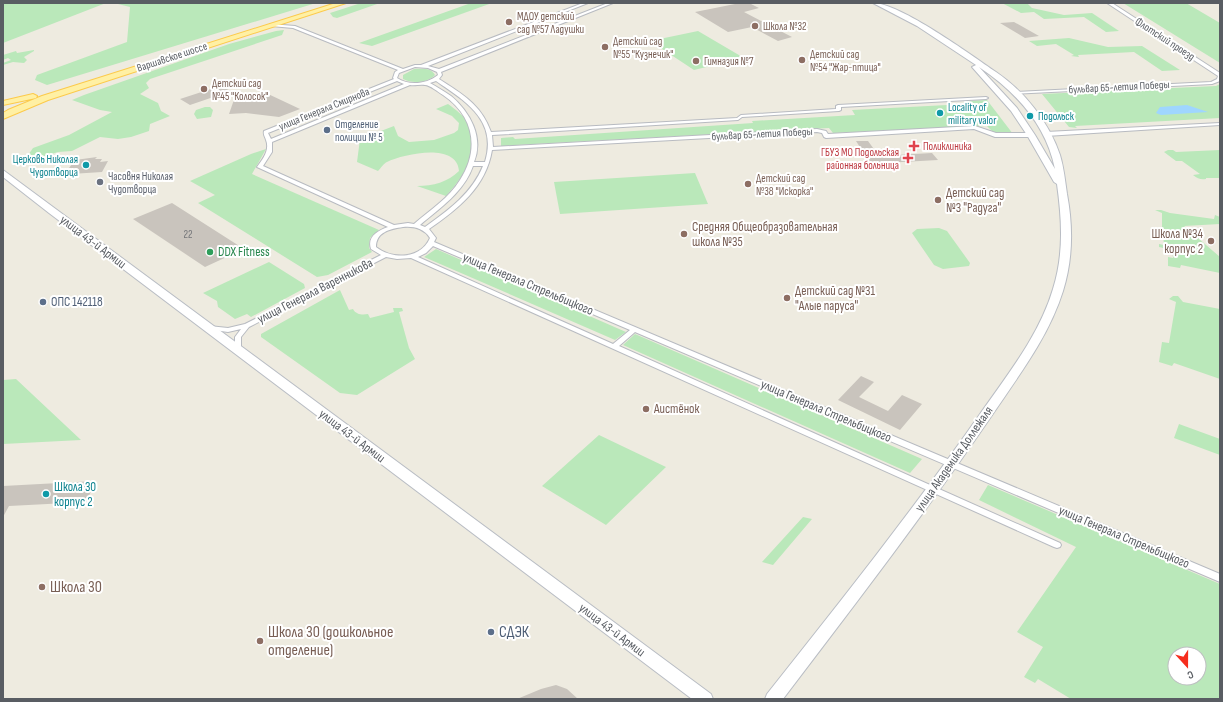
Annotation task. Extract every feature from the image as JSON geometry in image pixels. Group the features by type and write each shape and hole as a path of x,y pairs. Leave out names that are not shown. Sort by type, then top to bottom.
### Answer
{"main road":[{"name":"Варшавское шоссе","path":"3,103 47,91 334,3"},
{"name":"Варшавское шоссе","path":"3,117 11,112 45,98 343,3"},
{"name":"улица Академика Доллежаля","path":"773,699 934,490 1028,352 1045,321 1057,293 1063,271 1066,250 1067,219 1058,163 1054,150 1046,134 1031,111 1005,82 920,25 876,3"},
{"name":"улица Академика Доллежаля","path":"966,56 1014,110 1031,135 1062,190"},
{"path":"988,81 1005,82"},
{"path":"3,99 47,91"},
{"path":"1039,149 1048,151 1054,150"},
{"name":"улица 43-й Армии","path":"3,173 704,698"}],"street":[{"path":"439,71 440,75 436,79 426,83 409,84 396,80 394,75 402,70 422,66 586,3"},
{"path":"439,71 611,3"},
{"name":"Флотский проезд","path":"1109,3 1220,76"},
{"path":"578,6 592,10"},
{"path":"293,18 291,22 294,26"},
{"path":"271,25 294,26 402,70"},
{"path":"329,40 343,41 408,68"},
{"path":"346,47 351,45"},
{"path":"422,66 435,68 439,71"},
{"name":"бульвар 65-летия Победы","path":"1015,93 1212,83 1219,80 1220,76"},
{"path":"426,229 456,208 483,176 490,150 489,134 484,121 476,109 466,99 436,79"},
{"name":"улица Генерала Смирнова","path":"396,80 266,132 266,134 270,141 409,84"},
{"path":"415,226 462,182 472,164 476,144 471,123 462,110 450,98 426,83"},
{"name":"бульвар 65-летия Победы","path":"489,134 839,110 838,106 986,98"},
{"path":"471,123 484,121"},
{"path":"1046,134 1220,124"},
{"name":"бульвар 65-летия Победы","path":"490,150 817,130 824,132 826,136 975,127 995,135 1031,135"},
{"path":"270,141 269,154 260,167 393,227"},
{"path":"472,164 487,164"},
{"path":"415,226 426,229 431,233 433,238 432,243 425,250 411,256 397,258 384,256 373,248 372,244 374,238 378,234 393,227 415,226"},
{"name":"улица Генерала Стрельбицкого","path":"432,243 1220,578"},
{"name":"улица Генерала Варенникова","path":"208,328 228,330 247,326 384,256"},
{"name":"улица Генерала Стрельбицкого","path":"411,256 1056,546"},
{"name":"улица Генерала Варенникова","path":"238,350 238,337 247,326"},
{"path":"614,347 636,329"}],"green space":[{"path":"3,3 106,3 3,43"},
{"path":"114,3 316,3 47,85 35,80 37,75 127,42 130,7"},
{"path":"361,3 380,3 337,18 333,17 330,13"},
{"path":"471,3 492,3 372,46 359,43"},
{"path":"1002,3 1027,3 1032,8 1064,15 1092,13 1119,31 1106,32 1084,17 1044,19 1034,12 1021,13"},
{"path":"1123,3 1186,3 1220,23 1220,63"},
{"path":"284,30 282,35 150,79 146,83 149,88 140,94 158,103 161,111 170,116 150,124 149,131 131,137 118,139 100,137 72,151 58,152 32,160 26,158 33,148 69,135 112,112 100,110 72,100 229,44"},
{"path":"698,31 744,58 694,70 650,41"},
{"path":"1069,38 1108,47 1142,46 1180,70 1162,71 1134,52 1078,55 1079,57 1071,56 1074,55 1056,44 1037,46 1029,41"},
{"path":"34,50 24,57 27,60 24,63 13,62 3,65 3,63 11,60 8,58 3,60 3,55 16,51 17,53"},
{"path":"414,69 428,70 433,72 435,75 428,80 420,82 411,82 403,79 403,75"},
{"path":"1220,84 1220,118 1075,126 1077,128 1069,127 1042,94 1216,86"},
{"path":"987,100 1013,134 996,135 987,126 833,133 829,128 516,145 515,147 501,148 501,138 513,137 515,139 753,123 752,121 855,115 852,110 966,104 966,101"},
{"path":"448,104 466,120 470,126 473,146 471,156 464,173 446,196 417,186 440,183 455,175 459,171 456,162 449,156 440,153 429,153 405,156 384,164 378,171 357,162 360,139 394,126 398,136 409,142 434,140 454,133 458,130 459,123 452,116 436,109"},
{"path":"210,107 213,110 211,117 197,119 194,114 196,110"},
{"path":"266,149 252,174 379,230 370,238 369,248 372,252 328,275 317,277 198,203 215,195 190,181 251,154"},
{"path":"1173,150 1176,152 1220,150 1220,178 1200,179 1196,177 1193,175 1200,174 1182,161 1176,161 1164,152"},
{"path":"695,173 708,204 560,214 554,182"},
{"path":"1155,210 1214,219 1215,215 1220,217 1220,224 1184,226 1220,257 1220,273 1181,265 1180,268 1168,266 1168,257 1173,258 1172,250 1159,247 1159,244 1164,245 1163,235 1171,235 1170,232 1162,230 1162,213"},
{"path":"939,228 947,231 970,263 969,266 943,269 934,265 912,233 917,229"},
{"path":"436,249 626,332 615,340 424,257"},
{"path":"269,262 304,284 305,288 251,317 247,314 235,319 218,307 217,301 203,293"},
{"path":"340,290 349,310 353,309 360,314 368,314 370,318 394,312 393,308 402,308 403,311 399,312 409,348 415,359 357,395 340,393 261,337 261,334"},
{"path":"1173,296 1178,296 1183,302 1220,309 1220,379 1174,363 1172,366 1159,362 1162,342 1169,343 1176,302 1169,299"},
{"path":"635,334 922,459 910,473 623,345"},
{"path":"16,379 81,440 3,444 3,380"},
{"path":"1179,424 1220,439 1220,455 1174,438"},
{"path":"599,435 666,467 606,525 542,486"},
{"path":"988,485 1220,584 1220,699 1071,699 1038,679 1035,683 1024,677 1043,647 1017,632 1076,547 979,500"},
{"path":"803,517 812,519 773,565 762,562"}],"water":[{"path":"1187,105 1208,112 1161,115 1156,113 1160,107"}],"building":[{"name":"Школа №32","path":"740,3 749,3 759,8 744,12 792,37 778,41 752,27 728,32 695,12"},
{"path":"1014,22 1039,36 1025,38 1000,23"},
{"path":"220,86 231,91 190,105 180,99"},
{"path":"266,93 300,109 279,117 246,113 229,114 236,94 246,100"},
{"path":"856,141 868,141 879,156 932,153 938,160 884,163 886,165 872,166"},
{"name":"Церковь Николая Чудотворца","path":"97,157 95,159 102,159 100,162 108,161 102,172 71,174 73,172 66,172 75,160"},
{"path":"172,203 244,249 205,267 133,219"},
{"path":"861,376 874,382 859,397 888,411 902,395 922,404 900,430 838,400"},
{"name":"Школа 30 корпус 2","path":"96,481 86,502 9,506 3,517 3,486"},
{"path":"556,685 567,689 578,699 517,699 541,689"}],"place":[{"name":"МДОУ детский сад №57 Ладушки","path":"509,22"},
{"name":"Школа №32","path":"755,26"},
{"name":"Детский сад №55 \"Кузнечик\"","path":"605,47"},
{"name":"Детский сад №54 \"Жар-птица\"","path":"802,60"},
{"name":"Гимназия №7","path":"696,61"},
{"name":"Детский сад №45 \"Колосок\"","path":"204,89"},
{"name":"Locality of military valor","path":"940,113"},
{"name":"Подольск","path":"1030,116"},
{"name":"Отделение полиции № 5","path":"327,130"},
{"name":"Поликлиника","path":"914,146"},
{"name":"ГБУЗ МО Подольская районная больница","path":"908,158"},
{"name":"Церковь Николая Чудотворца","path":"86,165"},
{"name":"Часовня Николая Чудотворца","path":"100,182"},
{"name":"Детский сад №38 \"Искорка\"","path":"748,184"},
{"name":"Детский сад №3 \"Радуга\"","path":"938,200"},
{"name":"Средняя Общеобразовательная школа №35","path":"684,234"},
{"name":"Школа №34 корпус 2","path":"1211,241"},
{"name":"DDX Fitness","path":"210,252"},
{"name":"Детский сад №31 \"Алые паруса\"","path":"787,298"},
{"name":"ОПС 142118","path":"43,302"},
{"name":"Аистёнок","path":"646,409"},
{"name":"Школа 30 корпус 2","path":"46,494"},
{"name":"Школа 30","path":"42,587"},
{"name":"СДЭК","path":"491,632"},
{"name":"Школа 30 (дошкольное отделение)","path":"260,641"}]}
